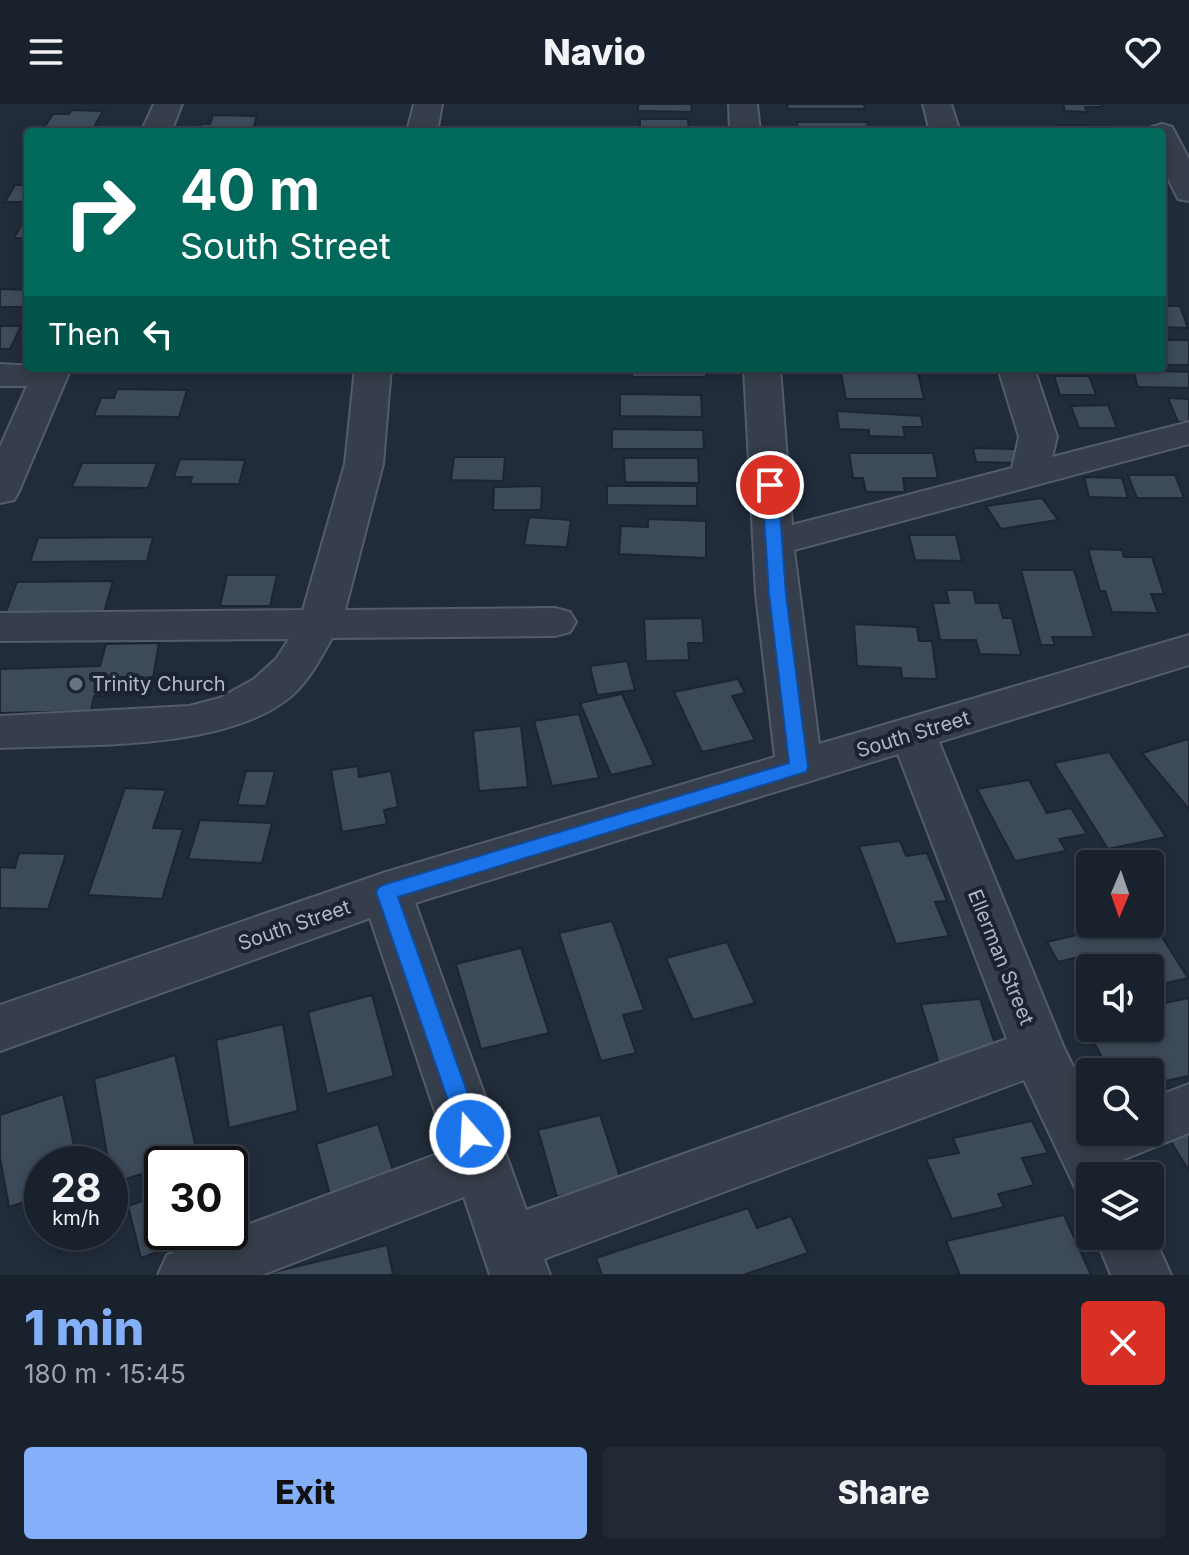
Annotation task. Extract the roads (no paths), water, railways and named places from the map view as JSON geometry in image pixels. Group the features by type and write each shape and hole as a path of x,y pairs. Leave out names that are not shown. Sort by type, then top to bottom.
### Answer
{"street":[{"path":"158,128 168,104"},
{"path":"423,128 428,104"},
{"path":"743,104 745,128"},
{"path":"937,104 944,128"},
{"path":"1149,104 1160,128"},
{"path":"1166,146 1185,208"},
{"path":"0,375 39,372"},
{"path":"0,491 52,372"},
{"path":"0,732 189,722 233,711 270,690 291,670 321,622 364,464 373,372"},
{"path":"762,372 774,543 799,767"},
{"path":"1017,372 1038,437 1029,476"},
{"path":"774,543 1189,433"},
{"path":"1038,437 1079,462"},
{"path":"0,627 555,622"},
{"name":"South Street","path":"0,1028 386,892 1189,650"},
{"name":"Ellerman Street","path":"913,734 1038,1051 1105,1152"},
{"path":"386,892 515,1260 1038,1051"},
{"path":"1164,1118 1189,1108"},
{"path":"188,1275 481,1164"},
{"path":"1130,1250 1141,1275"}],"place":[{"name":"Trinity Church","path":"76,684"}]}
